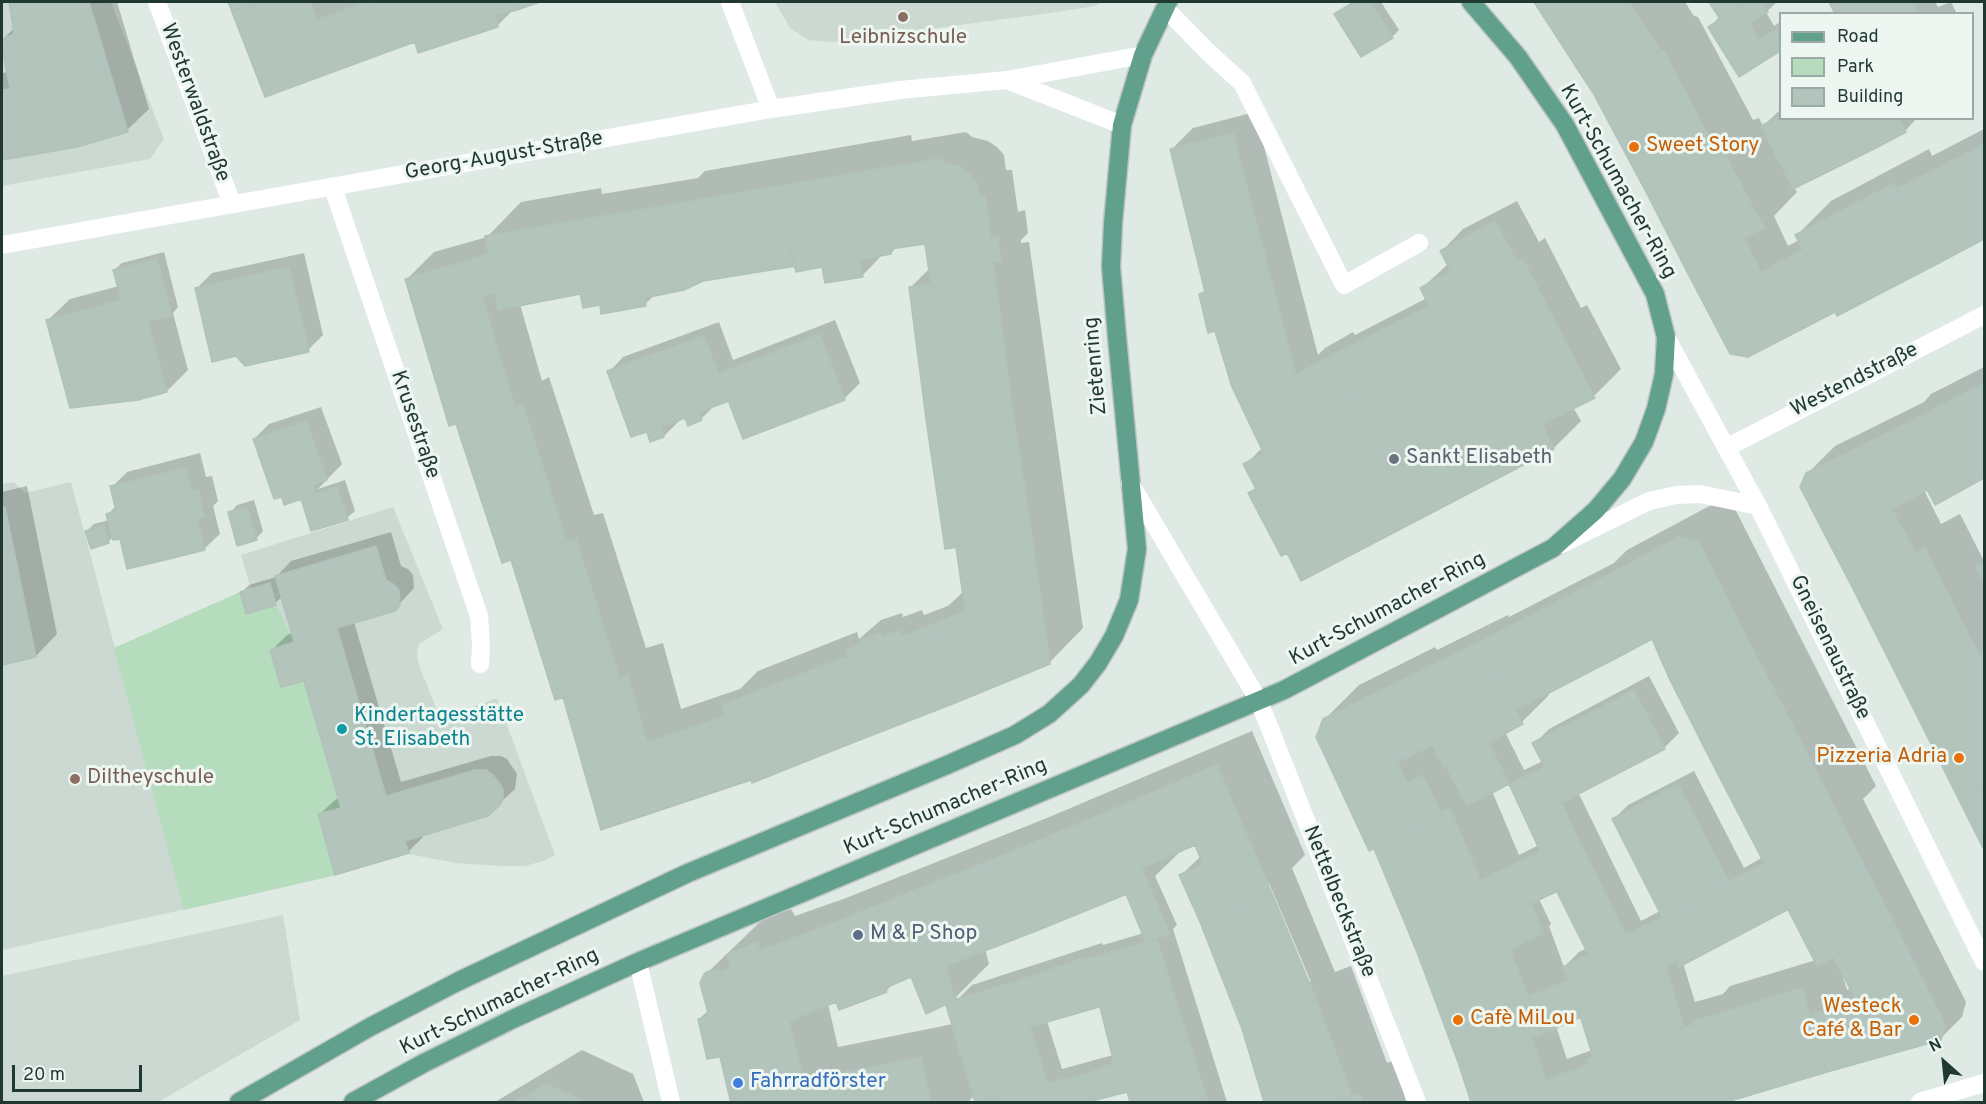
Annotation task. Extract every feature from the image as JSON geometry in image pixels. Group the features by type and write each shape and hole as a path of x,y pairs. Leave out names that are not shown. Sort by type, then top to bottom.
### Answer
{"main road":[{"name":"Kurt-Schumacher-Ring","path":"353,1102 424,1063 513,1019 638,963 1259,701 1553,548 1596,510 1622,479 1644,442 1656,409 1664,374 1666,337 1654,294 1565,126 1518,57 1471,2"},
{"name":"Zietenring","path":"1130,483 1111,267 1113,223 1122,125 1143,55 1167,5"},
{"name":"Kurt-Schumacher-Ring","path":"239,1102 370,1027 459,981 688,873 1015,735 1049,714 1081,685 1098,663 1114,636 1129,600 1137,549 1130,483"}],"street":[{"name":"Westerwaldstraße","path":"157,2 232,204"},
{"path":"730,2 771,109"},
{"path":"1167,5 1207,51 1242,83 1344,285 1419,243"},
{"name":"Georg-August-Straße","path":"2,245 771,109 900,90 1007,80 1143,55"},
{"name":"Georg-August-Straße","path":"1007,80 1122,125"},
{"name":"Krusestraße","path":"333,188 479,616 480,664"},
{"name":"Westendstraße","path":"1726,448 1984,315"},
{"name":"Gneisenaustraße","path":"1666,337 1758,506 1984,962"},
{"name":"Zietenring","path":"1130,483 1259,701"},
{"name":"Kurt-Schumacher-Ring","path":"1553,548 1649,501 1676,495 1700,494 1758,506"},
{"name":"Nettelbeckstraße","path":"1259,701 1417,1102"},
{"path":"638,963 671,1102"},
{"path":"1920,1102 1984,1083"}],"shaded area":[{"path":"2,2 111,2 164,139 150,159 2,186"},
{"name":"Leibnizschule","path":"775,2 1102,2 1095,6 1064,11 833,42 808,40 790,28"},
{"path":"14,482 25,493 71,482 115,648 251,589 241,555 393,507 443,629 419,644 417,653 419,665 436,708 451,715 497,698 555,855 525,866 503,866 455,863 409,854 325,878 2,950 2,484"},
{"path":"283,915 300,1020 158,1102 2,1102 2,976"}],"green space":[{"path":"240,592 246,614 276,605 294,642 270,650 281,687 304,681 341,808 318,814 335,875 184,910 114,648"}],"building":[{"path":"9,2 37,2 38,4 89,2 128,132 77,147 2,160 2,90 10,89 2,39 14,34"},
{"path":"228,2 260,2 232,12"},
{"path":"260,2 310,2 317,20 366,2 374,2 390,51 265,97 232,12"},
{"path":"374,2 514,2 517,10 495,15 498,27 418,53 415,42 390,51"},
{"path":"514,2 540,2 517,10"},
{"path":"1354,2 1370,2 1393,38 1361,57 1334,14"},
{"path":"1534,2 1629,2 1660,50 1593,93"},
{"path":"1709,2 1748,2 1720,19"},
{"path":"1748,2 1762,2 1768,12 1749,23 1759,40 1779,28 1779,52 1739,77 1708,27"},
{"path":"1829,2 1914,2 1918,12 1834,12"},
{"path":"1660,50 1664,51 1718,154 1646,192 1593,93"},
{"path":"1779,117 1779,120 1864,120 1878,147 1793,189 1761,126"},
{"path":"1864,120 1900,120 1906,132 1878,147"},
{"path":"1233,133 1296,375 1322,424 1264,454 1232,387 1215,331 1208,333 1199,294 1205,292 1170,149"},
{"path":"1984,144 1984,239 1937,264 1897,189"},
{"path":"1724,152 1764,228 1685,268 1646,192"},
{"path":"938,159 961,167 977,183 979,197 985,196 991,238 998,237 1001,261 993,262 995,276 931,285 925,244 890,249 877,169"},
{"path":"877,169 891,254 860,260 863,277 825,283 822,267 796,272 767,188"},
{"path":"1894,183 1937,264 1837,316 1795,235"},
{"path":"767,188 796,266 703,281 684,290 669,205"},
{"path":"669,205 684,290 645,298 646,306 601,314 600,305 583,308 567,222"},
{"path":"1495,221 1517,262 1523,259 1560,331 1507,358 1495,335 1352,408 1326,358 1429,306 1420,288 1451,272 1440,251"},
{"path":"567,222 580,294 498,310 485,236"},
{"path":"1744,238 1761,272 1803,250 1835,312 1748,357 1730,354 1685,268"},
{"path":"488,254 495,292 482,296 515,407 449,426 405,279"},
{"path":"157,259 172,316 148,321 141,295 121,300 113,270"},
{"path":"289,267 309,352 245,366 236,356 212,362 195,288"},
{"path":"995,276 1012,406 926,419 909,287"},
{"path":"141,295 167,392 138,400 70,408 46,320"},
{"name":"Sankt Elisabeth","path":"1560,331 1595,398 1542,424 1554,449 1301,581 1287,553 1281,556 1248,493 1256,489 1243,464 1322,424 1296,375 1326,358 1352,408 1495,335 1507,358"},
{"path":"820,334 845,400 743,439 718,374"},
{"path":"704,336 729,401 699,412 702,420 688,426 685,418 661,427 664,437 650,442 647,432 631,437 607,371"},
{"path":"1984,383 1984,478 1935,505 1895,429"},
{"path":"522,403 567,541 502,563 456,424"},
{"path":"1012,406 1032,536 945,549 926,419"},
{"path":"306,421 327,480 313,485 316,494 284,505 282,497 274,499 253,439"},
{"path":"1895,429 1927,490 1892,509 1915,552 1851,585 1800,487 1806,473"},
{"path":"186,467 191,491 198,490 204,517 197,519 205,550 165,560 145,478"},
{"path":"145,478 165,560 127,569 120,539 113,540 106,514 116,511 110,486"},
{"path":"337,487 348,520 311,531 301,499"},
{"path":"5,507 36,657 2,665 2,508"},
{"path":"247,507 257,540 237,546 228,512"},
{"path":"104,525 109,543 91,549 85,531"},
{"path":"1032,536 1050,664 955,703 925,627 965,611 956,547"},
{"path":"1679,537 1699,542 1747,638 1669,678 1652,639 1626,653 1591,584"},
{"path":"576,539 620,679 555,700 511,560"},
{"name":"Kindertagesstätte St. Elisabeth","path":"376,546 386,580 399,590 400,605 395,611 337,628 386,796 475,770 486,770 492,774 503,789 503,799 488,816 405,841 409,853 335,875 318,814 341,808 304,681 281,687 270,650 294,642 275,576"},
{"path":"1925,548 1979,655 1905,692 1851,585"},
{"path":"1984,563 1984,584 1976,567"},
{"path":"270,583 276,605 246,614 240,592"},
{"path":"1591,584 1626,653 1516,710 1481,641"},
{"path":"925,627 955,703 852,743 822,666 849,656 846,650 860,644 858,641 880,633 882,637 900,630 902,636"},
{"path":"1747,638 1790,720 1711,761 1669,678"},
{"path":"1481,641 1523,724 1443,767 1400,681"},
{"path":"1984,652 1984,782 1957,796 1905,692"},
{"path":"822,666 852,743 752,783 722,705"},
{"path":"628,676 647,742 726,716 751,780 601,830 563,697"},
{"path":"1400,681 1432,745 1397,763 1408,783 1423,775 1442,814 1369,851 1316,737 1323,719"},
{"path":"1634,690 1665,749 1563,802 1532,743"},
{"path":"1790,720 1842,822 1764,863 1711,761"},
{"path":"1489,743 1509,784 1467,806 1445,765"},
{"path":"1217,765 1271,891 1200,922 1179,875 1203,865 1195,845 1142,868 1116,808"},
{"path":"1545,767 1576,835 1540,851 1509,784"},
{"path":"1984,782 1984,850 1957,796"},
{"path":"1678,784 1729,882 1662,917 1612,819"},
{"path":"1116,808 1149,885 1041,929 1011,852"},
{"path":"1450,808 1497,920 1417,952 1374,849"},
{"path":"1842,822 1895,925 1817,966 1764,863"},
{"path":"1576,835 1595,873 1497,920 1481,880"},
{"path":"1011,852 1041,929 946,966 915,890"},
{"path":"1764,863 1787,910 1679,967 1662,917"},
{"path":"1595,873 1626,935 1588,954 1557,892"},
{"path":"1149,885 1170,934 1146,943 1126,894"},
{"path":"915,890 946,966 955,1000 926,1014 911,977 885,988 887,992 839,1010 810,932"},
{"path":"1271,891 1316,999 1242,1029 1200,922"},
{"path":"1531,904 1544,933 1510,949 1497,920"},
{"path":"1662,917 1678,961 1578,1009 1563,967"},
{"path":"1497,920 1542,1034 1459,1065 1417,952"},
{"path":"1895,925 1945,1024 1941,1040 1827,1072 1809,1015 1857,1002 1833,957"},
{"path":"810,932 836,1002 789,1021 702,978 705,973 714,969 721,972 731,968 726,955 757,942 760,950"},
{"path":"1157,939 1189,1042 1114,1063 1088,959"},
{"path":"1087,957 1099,1007 1030,1027 1016,981"},
{"path":"1666,967 1684,1028 1593,1057 1578,1009"},
{"path":"702,978 789,1021 804,1081 730,1099 720,1057 707,1059 698,1019 709,1017 700,983"},
{"path":"1016,981 1047,1083 975,1102 946,1005 955,1000"},
{"path":"1567,981 1581,1017 1542,1034 1527,997"},
{"path":"1802,988 1827,1072 1722,1102 1694,1021"},
{"path":"1316,999 1352,1096 1329,1102 1264,1102 1242,1029"},
{"path":"1695,1024 1722,1102 1602,1102 1587,1059"},
{"path":"1532,1038 1546,1080 1589,1064 1602,1102 1471,1102 1459,1065"},
{"path":"1189,1042 1208,1102 1130,1102 1127,1092 1092,1101 1083,1075 1114,1063"},
{"path":"921,1057 931,1102 911,1102 910,1100 898,1102 731,1102 730,1099 804,1081"},
{"path":"1083,1075 1092,1101 976,1102 1047,1083"},
{"path":"546,1084 586,1102 534,1102 529,1094"},
{"path":"529,1094 534,1102 514,1102"},
{"path":"1360,1094 1363,1102 1329,1102 1352,1096"}],"place":[{"name":"Leibnizschule","path":"903,17"},
{"name":"Sweet Story","path":"1634,147"},
{"name":"Sankt Elisabeth","path":"1394,459"},
{"name":"Kindertagesstätte St. Elisabeth","path":"342,729"},
{"name":"Pizzeria Adria","path":"1959,758"},
{"name":"Diltheyschule","path":"75,779"},
{"name":"M & P Shop","path":"858,935"},
{"name":"Cafè MiLou","path":"1458,1020"},
{"name":"Westeck Café & Bar","path":"1914,1020"},
{"name":"Fahrradförster","path":"738,1083"}]}
